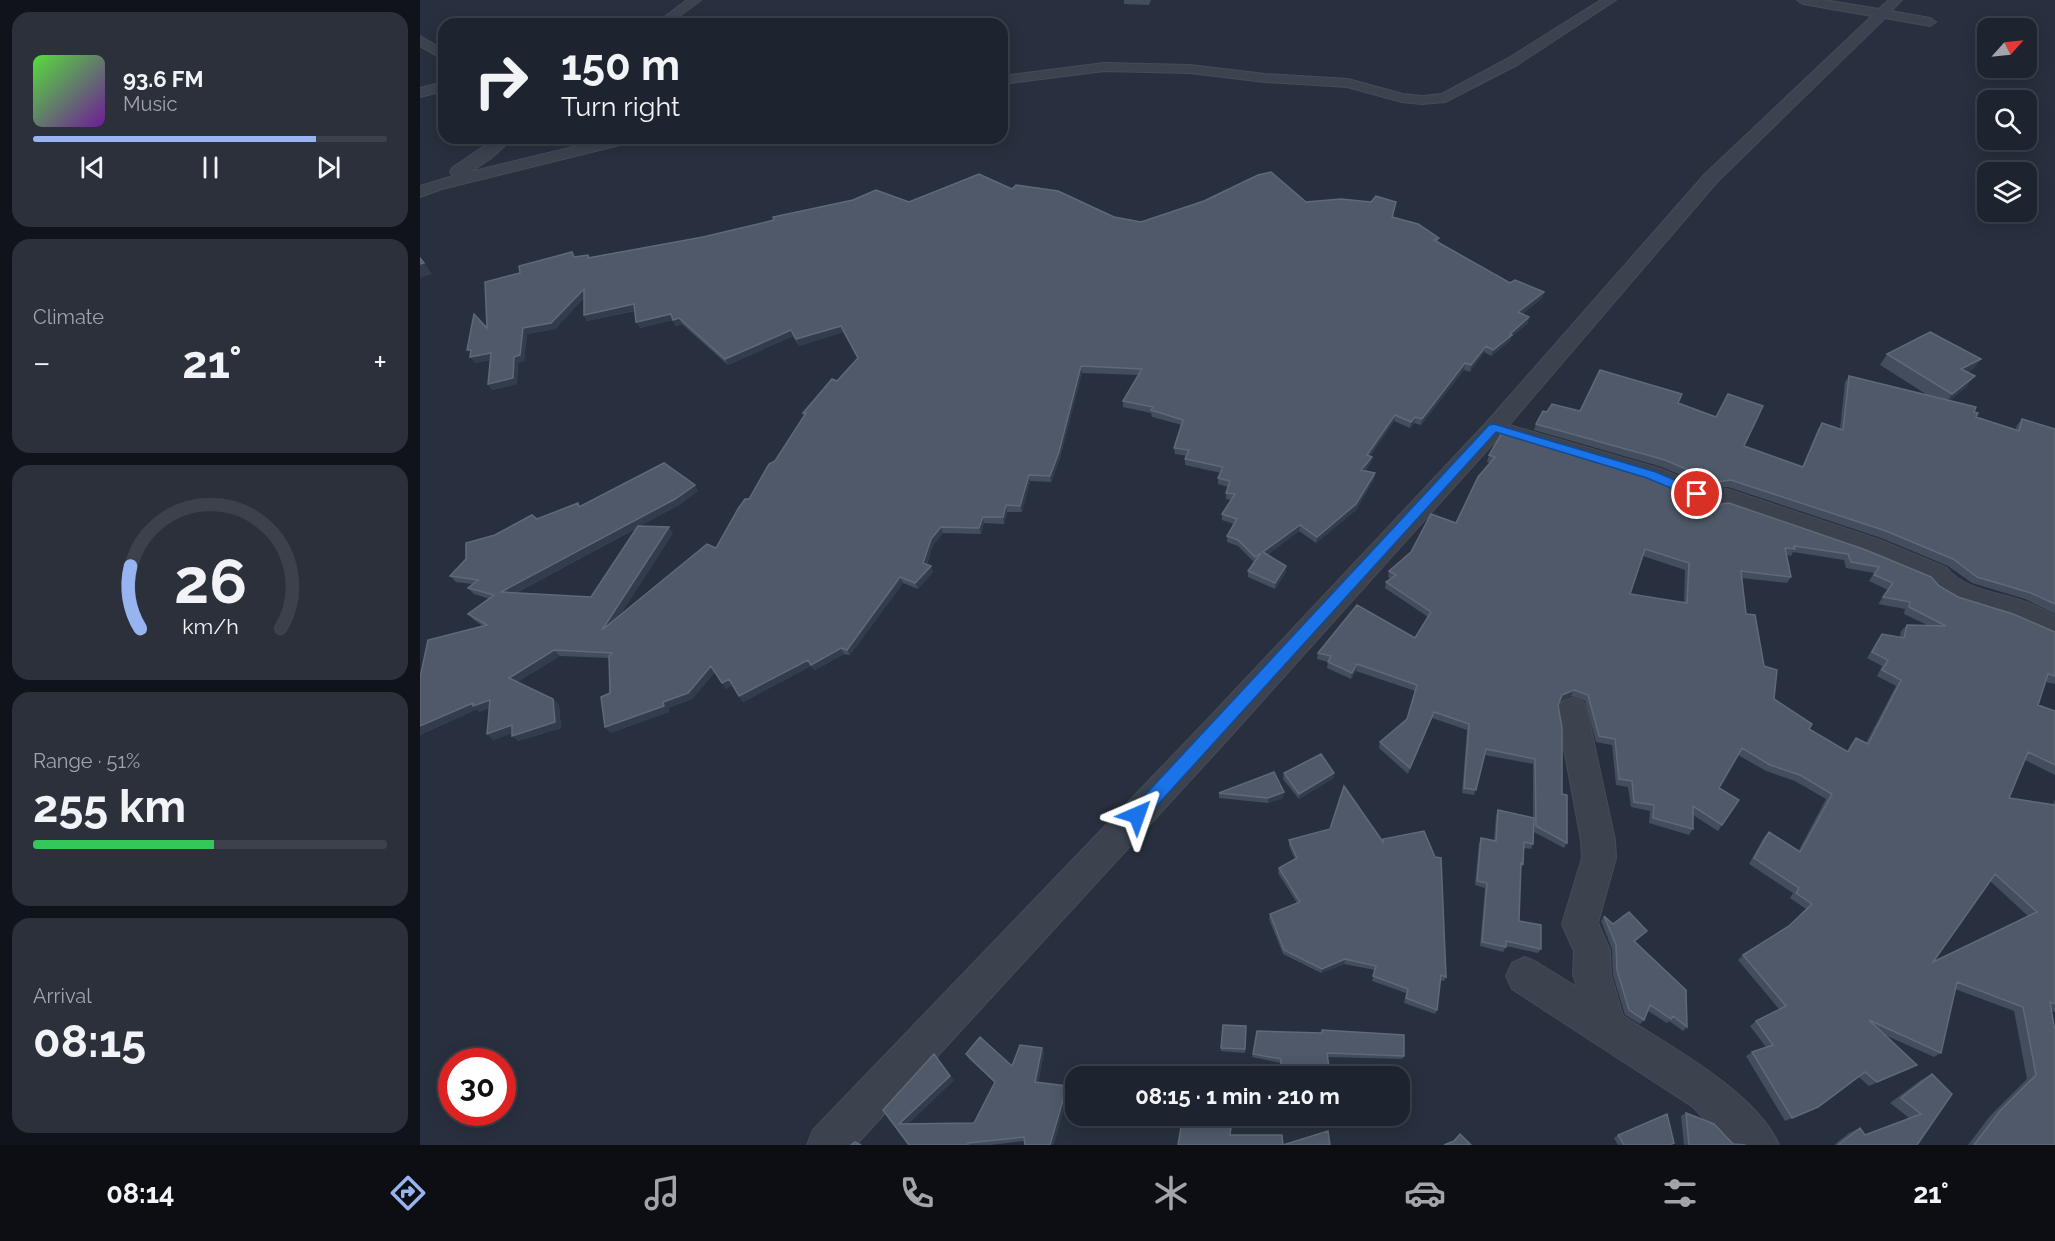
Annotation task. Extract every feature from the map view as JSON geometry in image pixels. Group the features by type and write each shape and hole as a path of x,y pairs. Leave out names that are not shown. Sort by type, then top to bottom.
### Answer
{"street":[{"path":"670,18 695,0"},
{"path":"1008,79 1068,69 1104,67 1190,69 1348,83 1401,98 1422,100 1445,98 1512,62 1610,0"},
{"path":"1803,0 1888,7 1930,22"},
{"path":"828,1145 1218,729 1494,428 1711,178 1888,7"},
{"path":"420,40 438,52"},
{"path":"420,93 438,88"},
{"path":"439,185 499,144"},
{"path":"420,192 439,185 606,144"},
{"path":"1494,428 1652,475 1710,500 1727,498 1871,546 1937,575 1940,582 1956,590 2015,609 2055,629"},
{"path":"1572,711 1598,840 1599,858 1580,924 1592,950 1592,975 1608,1029"},
{"path":"1525,976 1707,1093 1758,1145"}],"building":[{"path":"1271,172 1306,202 1341,199 1371,202 1376,196 1396,202 1392,217 1418,224 1439,238 1434,240 1510,283 1515,280 1544,292 1518,312 1529,317 1510,334 1512,335 1493,350 1486,346 1471,365 1465,363 1422,419 1415,417 1411,422 1395,415 1367,455 1372,457 1361,470 1375,473 1356,504 1317,537 1300,525 1263,552 1286,566 1275,583 1248,571 1261,553 1255,557 1238,540 1227,536 1237,519 1222,514 1235,494 1226,493 1230,481 1218,478 1223,467 1185,459 1189,450 1174,448 1183,420 1151,410 1153,407 1123,401 1142,369 1081,366 1059,452 1050,476 1029,475 1020,506 1006,505 1003,517 983,517 979,528 941,527 931,539 923,563 931,566 915,583 900,577 847,650 841,648 811,665 808,660 739,696 729,679 722,683 711,666 688,693 663,702 664,706 605,727 601,697 610,693 609,656 612,653 554,650 509,678 553,699 555,722 512,736 512,725 487,734 490,700 473,706 473,703 420,726 420,678 428,640 487,625 468,614 494,595 468,588 478,580 450,576 466,559 466,543 495,535 532,515 537,519 578,503 579,507 664,463 695,485 675,499 501,592 591,597 638,526 669,527 602,630 707,544 716,548 738,509 745,499 749,499 769,464 775,461 806,413 803,413 832,379 837,381 858,358 841,326 796,339 791,330 725,359 679,318 673,320 671,314 636,322 634,304 584,315 584,289 551,323 523,328 520,355 514,357 513,378 488,384 491,353 470,357 471,350 467,350 474,314 487,328 485,282 520,273 519,266 572,252 574,257 588,255 588,258 703,237 774,220 773,217 853,200 876,190 909,202 979,174 1012,189 1016,185 1058,191 1114,217 1141,222 1204,201 1258,175"},
{"path":"1930,332 1981,359 1961,369 1975,376 1952,394 1887,354"},
{"path":"1600,370 1682,394 1678,403 1716,417 1728,394 1763,406 1744,446 1803,467 1822,423 1843,430 1849,376 1976,407 1974,412 1978,413 1976,417 2019,431 2022,419 2055,429 2055,604 2031,593 1977,577 1953,559 1886,531 1731,480 1716,482 1665,460 1536,424 1543,411 1547,412 1552,404 1580,411"},
{"path":"1502,433 1645,477 1713,505 1729,503 1866,550 1931,577 1939,586 1958,597 2013,614 2055,632 2055,676 2048,674 2038,705 2055,711 2055,765 2028,752 2009,798 2055,805 2055,1004 2050,1002 2055,1031 2055,1145 1974,1145 1999,1112 2036,1075 2023,1007 1957,982 1941,1053 1869,1020 1917,1065 1877,1082 1865,1072 1818,1107 1792,1118 1752,1052 1773,1045 1756,1021 1786,1006 1743,955 1789,926 1812,904 1796,893 1799,888 1754,858 1769,832 1800,852 1832,794 1800,775 1770,765 1742,748 1719,788 1739,800 1722,825 1693,806 1693,829 1653,818 1654,805 1634,802 1632,781 1619,779 1615,739 1599,736 1588,695 1574,690 1562,695 1558,705 1562,728 1562,794 1567,795 1567,843 1536,826 1535,759 1486,749 1476,790 1464,788 1469,724 1434,712 1410,768 1380,742 1407,719 1417,685 1357,664 1352,673 1328,662 1331,656 1318,653 1357,605 1415,638 1431,612 1386,582 1396,575 1389,571 1411,552 1431,514 1456,523 1478,477 1495,457 1489,455","holes":["1794,546 1848,554 1851,562 1879,567 1874,575 1893,583 1883,597 1910,602 1909,607 1946,626 1907,625 1904,638 1882,634 1872,652 1888,660 1882,670 1901,680 1868,744 1856,738 1848,752 1809,729 1812,724 1774,699 1777,670 1764,666 1755,615 1746,614 1741,571 1791,577 1785,548 1795,549","1645,549 1689,563 1687,603 1630,594","1995,874 2037,912 1933,962"]},
{"path":"1321,754 1334,773 1299,794 1284,773"},
{"path":"1274,772 1284,792 1268,798 1219,793"},
{"path":"1344,786 1383,842 1383,839 1424,831 1435,857 1441,858 1446,977 1441,975 1437,1010 1406,998 1408,989 1373,976 1376,966 1345,959 1322,969 1284,950 1270,914 1300,902 1279,868 1297,858 1289,840 1330,829"},
{"path":"1498,810 1534,818 1533,844 1524,842 1519,921 1541,925 1541,949 1506,941 1506,947 1482,942 1487,883 1477,881 1481,838 1496,841"},
{"path":"1629,912 1647,931 1634,941 1686,990 1687,1027 1673,1016 1671,1019 1650,1005 1644,1020 1629,1010 1617,970 1616,945 1604,916 1613,924"},
{"path":"1223,1025 1246,1026 1245,1049 1221,1048"},
{"path":"1322,1030 1404,1035 1404,1056 1327,1053 1329,1066 1281,1066 1281,1059 1253,1054 1257,1031 1322,1033"},
{"path":"980,1037 1012,1066 1020,1045 1042,1048 1035,1082 1065,1086 1050,1145 1025,1145 1024,1137 968,1143 968,1145 909,1145 883,1110 934,1054 950,1076 899,1124 974,1123 995,1082 966,1054"},
{"path":"1932,1074 1952,1094 1917,1145 1838,1145 1860,1128 1865,1135 1921,1114 1901,1098"},
{"path":"1686,1113 1714,1124 1733,1144 1746,1145 1689,1145"},
{"path":"1667,1114 1674,1143 1670,1145 1624,1145 1618,1135"},
{"path":"1181,1126 1223,1126 1231,1127 1230,1135 1282,1135 1283,1145 1178,1145"},
{"path":"1328,1131 1330,1145 1283,1145"},
{"path":"1460,1134 1471,1145 1444,1145 1454,1141"}],"route":[{"path":"1137,815 1494,428 1652,475 1697,494"}]}
